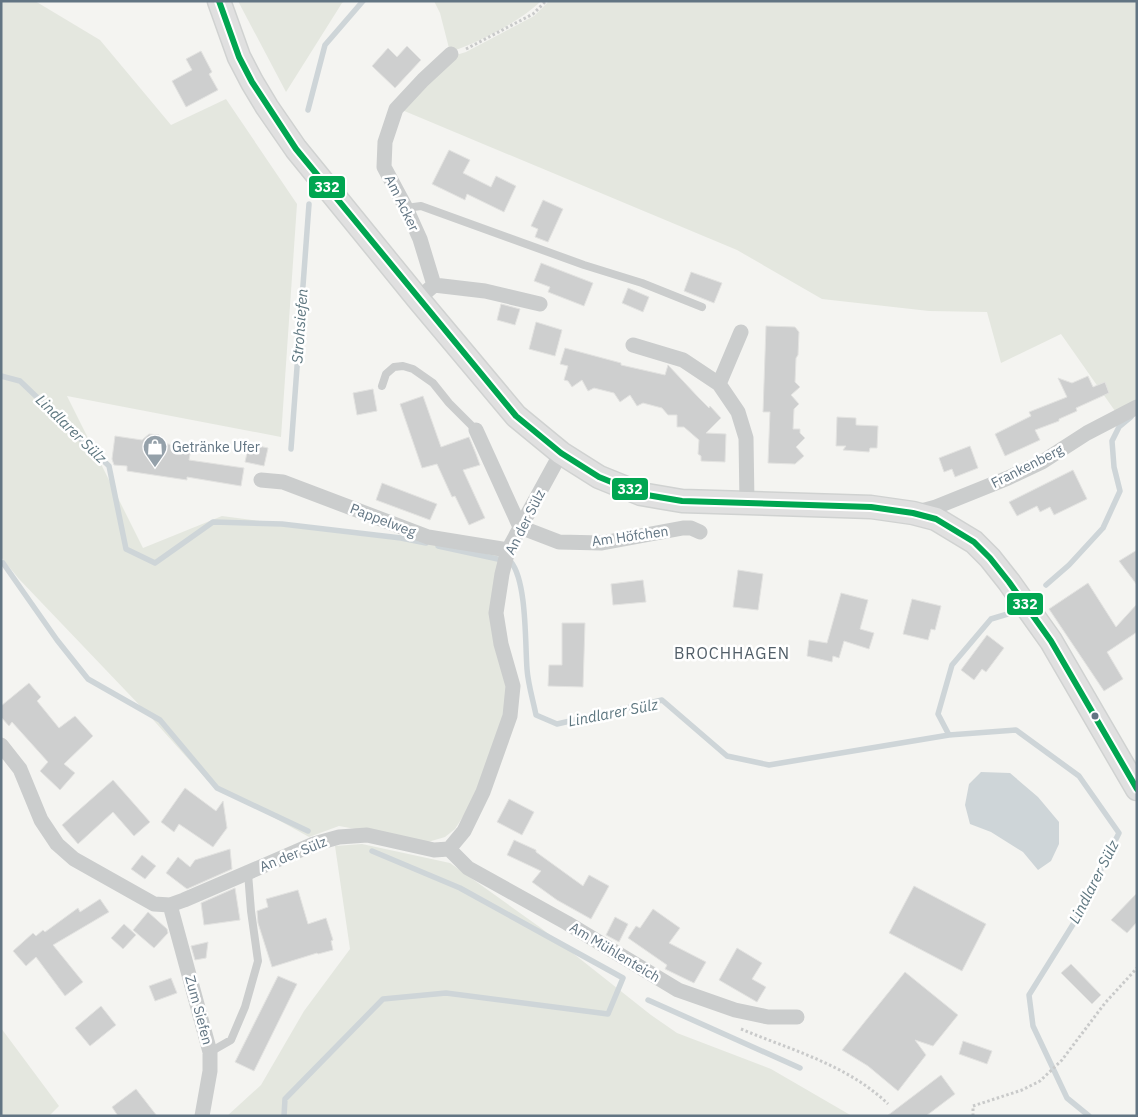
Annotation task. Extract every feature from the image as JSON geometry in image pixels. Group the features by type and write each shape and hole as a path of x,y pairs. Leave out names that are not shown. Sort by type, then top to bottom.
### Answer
{"main road":[{"path":"219,1 239,56 266,107 296,149 426,292 516,416 561,453 599,477 641,494 682,501 871,507 913,513 936,519 974,542 990,558 1009,582 1051,641 1137,789"}],"street":[{"name":"Am Acker","path":"426,292 420,239 384,167 385,142 396,109 451,54"},
{"path":"426,292 486,291 540,304"},
{"path":"719,384 741,332"},
{"path":"633,345 683,360 719,384 738,412 746,438 747,503"},
{"name":"Frankenberg","path":"913,513 936,507 1042,462 1088,433 1137,407"},
{"path":"476,430 520,527"},
{"name":"An der Sülz","path":"170,905 314,844 339,836 367,835 434,850 448,849 464,831 483,792 510,716 512,686 501,644 496,613 508,550 561,453"},
{"name":"Pappelweg","path":"261,480 283,482 428,537 508,550"},
{"name":"Am Höfchen","path":"520,527 558,542 585,543 602,543 683,528 691,528 700,532"},
{"path":"1,746 20,769 41,820 57,844 74,859 154,904 170,905"},
{"name":"Am Mühlenteich","path":"448,849 468,868 567,923 678,990 735,1010 768,1017 796,1017"},
{"name":"Zum Siefen","path":"170,905 210,1052 210,1071 202,1116"}],"lane":[{"path":"406,208 421,206 584,265 642,283 702,307"},
{"path":"382,386 386,374 394,367 414,368 433,383 449,404 476,430"},
{"path":"210,1052 231,1040 245,1007 258,961 248,873"}],"path":[{"path":"451,54 465,50 533,14 546,1"},
{"path":"973,1116 973,1106 1022,1090 1040,1080 1062,1060 1104,1003 1137,968"},
{"path":"740,1029 841,1070 873,1090 888,1104"}],"shaded area":[{"path":"1,1 35,1 100,40 171,125 226,99 297,204 281,437 67,396 143,548 222,516 501,553 498,572 508,685 508,715 480,790 455,829 445,837 428,842 339,826 309,837 208,781 147,713 19,579 1,557"},
{"path":"238,1 345,1 286,92"},
{"path":"434,1 541,1 498,31 450,52 440,13"},
{"path":"549,1 1137,1 1137,401 1115,411 1061,334 1001,363 987,312 929,311 822,299 737,250 402,110 453,56 466,52 534,16"},
{"path":"981,772 1010,773 1038,797 1059,822 1059,844 1051,861 1038,870 1023,852 991,832 970,824 965,805 969,784"},
{"path":"362,844 450,863 541,928 651,1015 677,1033 771,1069 852,1116 227,1116 261,1085 304,1011 350,949 335,846"},
{"path":"1,1028 59,1106 49,1116 1,1116"}],"building":[{"path":"407,46 421,60 395,88 372,66 388,48 397,57"},
{"path":"201,51 212,72 209,74 218,90 186,107 172,81 192,70 186,59"},
{"path":"449,150 470,160 463,173 491,187 496,176 516,186 504,212 467,194 465,200 432,184"},
{"path":"543,200 563,209 548,242 535,237 538,229 531,226"},
{"path":"541,263 593,283 584,306 548,292 550,287 534,281"},
{"path":"691,272 722,283 714,303 684,291"},
{"path":"628,288 649,297 643,312 622,303"},
{"path":"501,304 520,309 515,325 497,320"},
{"path":"536,322 562,330 555,356 529,349"},
{"path":"766,326 795,327 799,332 795,382 800,387 791,395 799,404 794,409 793,429 800,429 800,433 805,438 796,447 804,456 795,464 768,463 770,412 763,412"},
{"path":"565,348 621,363 621,365 665,375 668,365 721,418 706,433 726,434 725,462 701,461 701,456 698,454 699,440 684,427 677,427 677,415 668,415 662,408 643,403 637,406 630,395 620,402 614,393 594,388 588,391 582,380 572,387 568,381 564,380 568,366 560,364"},
{"path":"1088,376 1093,387 1105,382 1109,393 1076,408 1077,411 1059,419 1059,421 1035,430 1040,440 1005,456 995,434 1031,416 1029,412 1067,397 1058,378 1072,383"},
{"path":"373,389 377,411 357,415 353,393"},
{"path":"423,396 441,447 469,437 480,465 463,470 485,518 469,525 455,496 452,497 437,464 422,468 400,404"},
{"path":"837,417 856,418 856,425 878,426 877,448 870,448 869,452 843,450 846,446 836,446"},
{"path":"149,434 159,435 162,443 191,448 189,460 244,468 241,486 187,477 187,480 127,471 127,466 114,465 112,459 115,436 142,440"},
{"path":"249,444 268,448 264,466 245,462"},
{"path":"970,446 978,468 955,477 952,469 944,472 939,458"},
{"path":"1073,470 1087,499 1054,515 1050,507 1040,512 1037,506 1017,516 1009,502"},
{"path":"382,483 437,504 430,520 376,500"},
{"path":"1137,550 1137,585 1119,561"},
{"path":"738,570 763,574 758,610 733,607"},
{"path":"643,580 646,602 613,605 611,584"},
{"path":"1088,583 1116,627 1137,604 1137,632 1107,652 1123,679 1104,691 1049,609"},
{"path":"841,593 868,600 860,629 874,633 869,649 844,641 839,658 833,656 832,662 807,656 809,640 827,643"},
{"path":"912,599 941,606 935,630 931,629 928,640 903,634"},
{"path":"562,623 585,623 583,687 548,686 549,665 562,665"},
{"path":"987,635 1004,648 986,672 982,669 974,680 961,670"},
{"path":"29,683 41,697 37,701 59,728 75,716 93,736 64,764 75,773 60,790 40,771 48,762 12,722 9,726 1,717 1,706"},
{"path":"113,780 150,822 134,836 113,812 78,844 62,825"},
{"path":"185,788 216,811 223,801 227,828 213,847 179,824 174,832 161,822"},
{"path":"509,799 534,812 522,835 497,822"},
{"path":"514,840 536,850 536,852 583,886 589,875 609,886 591,919 557,900 532,882 541,871 507,855"},
{"path":"230,849 232,869 187,889 166,873 178,857 190,867 195,860"},
{"path":"142,855 156,866 145,879 131,869"},
{"path":"914,886 986,924 962,971 889,933"},
{"path":"235,888 240,920 204,925 201,903"},
{"path":"298,890 308,924 326,918 333,940 331,941 333,950 272,967 258,923 257,911 268,907 266,899"},
{"path":"1137,893 1137,922 1127,933 1111,920"},
{"path":"100,899 109,912 53,945 83,982 65,996 36,957 26,966 13,951 33,933 36,936 43,930 45,932 78,908 80,912"},
{"path":"653,909 680,928 669,943 706,962 694,983 665,969 667,965 628,938 636,926 640,928"},
{"path":"148,912 167,929 168,933 154,948 133,930"},
{"path":"615,917 628,924 619,942 606,935"},
{"path":"124,924 136,935 123,949 111,938"},
{"path":"208,942 206,958 195,960 191,946"},
{"path":"737,948 762,963 752,979 766,987 757,1002 719,980"},
{"path":"1071,964 1101,995 1092,1004 1061,973"},
{"path":"905,972 958,1015 933,1046 915,1040 926,1055 898,1091 868,1066 842,1050"},
{"path":"278,976 297,984 254,1071 235,1062"},
{"path":"171,978 177,993 155,1001 149,986"},
{"path":"101,1006 116,1025 90,1046 75,1028"},
{"path":"963,1041 992,1051 987,1064 959,1054"},
{"path":"941,1075 955,1094 926,1116 887,1116"},
{"path":"136,1089 157,1116 118,1116 112,1107"}],"waterway":[{"name":"Strohsiefen","path":"308,110 325,45 363,1"},
{"name":"Strohsiefen","path":"291,449 309,204"},
{"name":"Lindlarer Sülz","path":"1,376 20,381 109,466 126,549 155,563 213,522 282,524 401,538 426,543"},
{"path":"1046,585 1069,565 1103,528 1120,491 1114,467 1112,441 1119,427 1131,417"},
{"name":"Lindlarer Sülz","path":"438,546 511,562 516,571 523,598 529,686 536,715 557,724 662,700 727,756 769,765 949,735 1016,730 1079,776 1119,833 1077,918 1029,995 1033,1026 1067,1098 1089,1116"},
{"path":"3,563 57,640 88,679 160,720 217,788 308,831"},
{"path":"949,735 938,714 952,665 991,619 1011,613"},
{"path":"284,1116 285,1099 383,999 446,993 608,1014 623,978 460,888 372,851"},
{"path":"648,1000 800,1068"}],"transit line":[{"name":"332","path":"219,1 239,57 252,82 296,149 516,416 561,453 599,477 641,494 682,501 871,507 913,513 936,519 974,542 990,558 1009,582 1051,641 1137,789"}],"place":[{"name":"Getränke Ufer","path":"155,468"}],"district":[{"name":"BROCHHAGEN","path":"732,653"}]}
